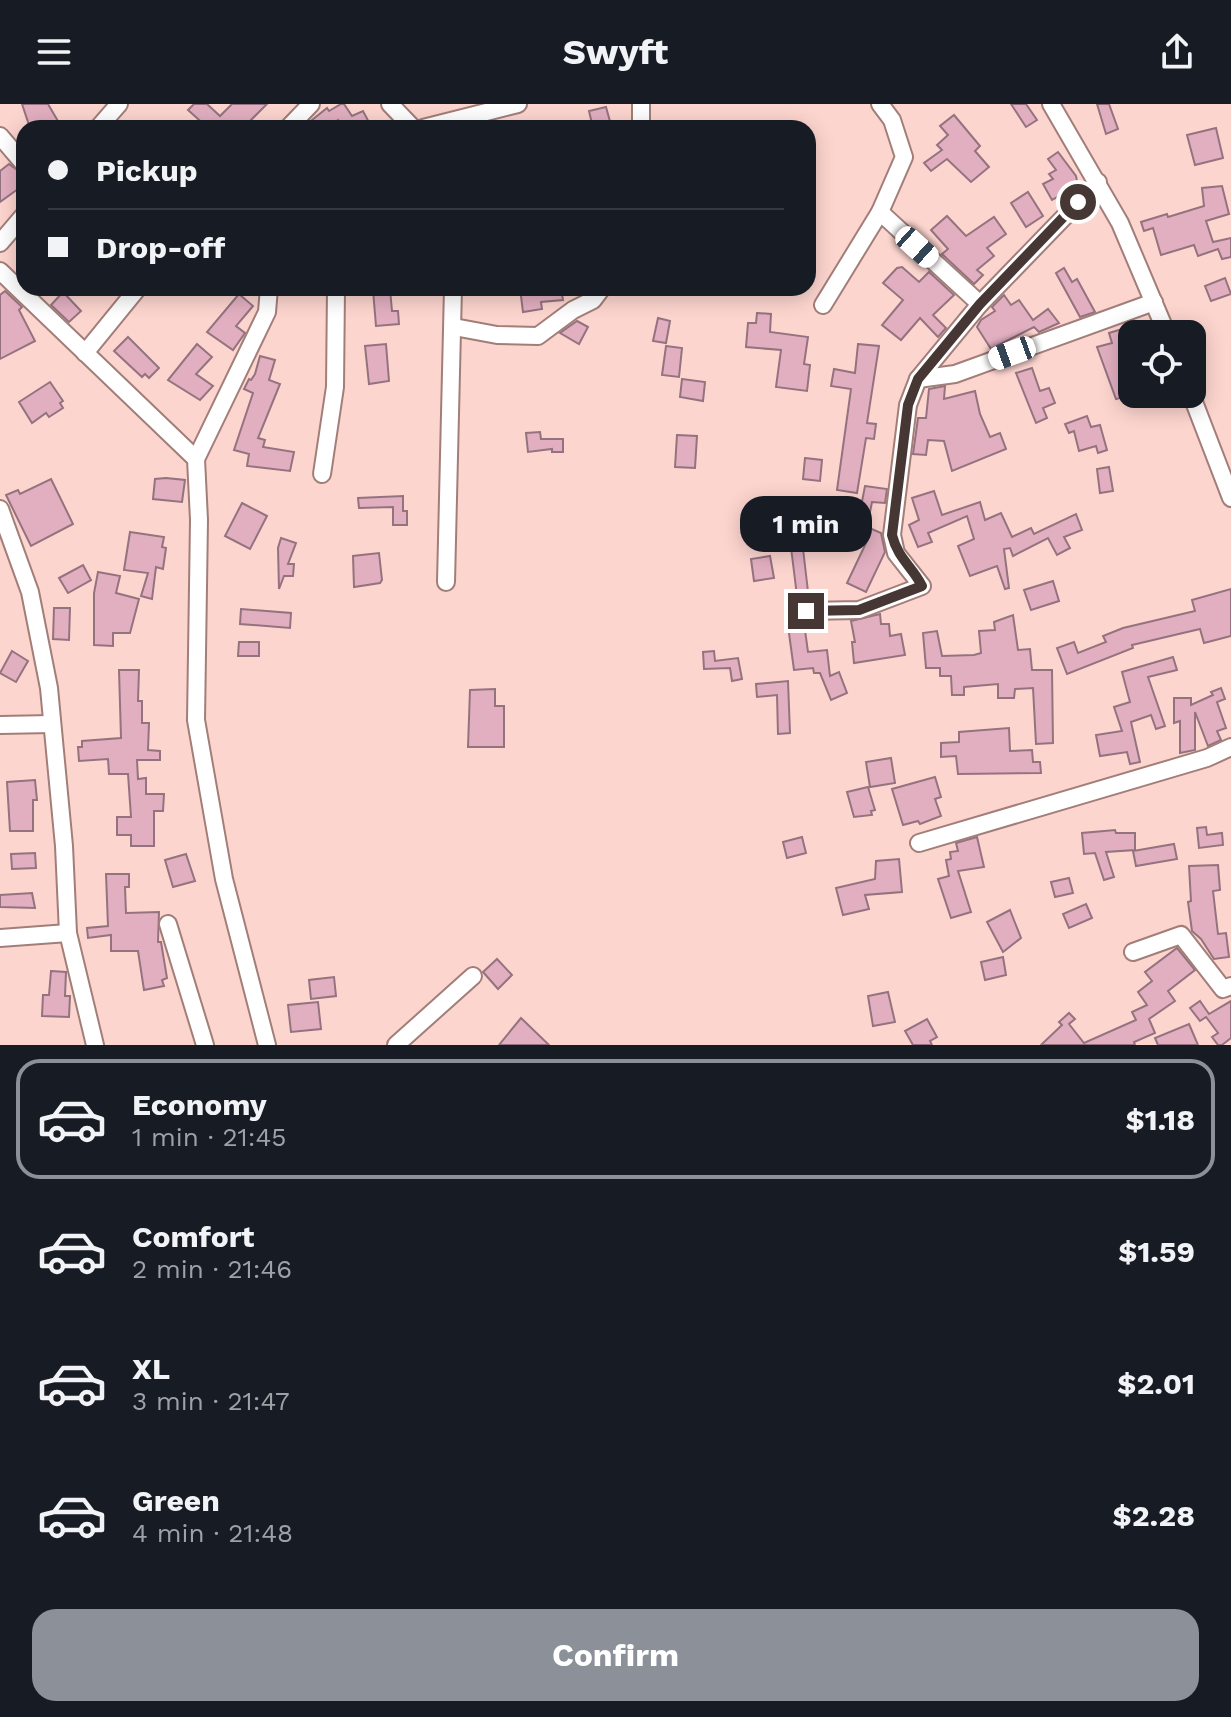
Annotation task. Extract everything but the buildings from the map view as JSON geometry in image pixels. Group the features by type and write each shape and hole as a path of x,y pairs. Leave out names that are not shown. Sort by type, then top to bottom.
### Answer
{"street":[{"path":"296,120 311,104"},
{"path":"390,104 405,120"},
{"path":"455,120 518,104"},
{"path":"823,305 880,212 904,157 892,120 880,104"},
{"path":"1051,104 1120,223 1161,320"},
{"path":"0,136 16,155"},
{"path":"806,611 859,610 922,586 896,553 892,535 908,405 918,379 980,304 1098,182"},
{"path":"880,212 980,304"},
{"path":"0,243 16,224"},
{"path":"0,271 16,286"},
{"path":"26,296 196,459"},
{"path":"85,353 131,296"},
{"path":"267,1045 224,879 196,720 199,520 196,459 267,312 268,296"},
{"path":"322,474 335,387 336,296"},
{"path":"446,582 453,296"},
{"path":"454,327 497,335 538,336 596,296"},
{"path":"918,379 955,374 1154,302"},
{"path":"1196,408 1231,498"},
{"path":"0,509 30,592 49,688 64,846 68,933 95,1045"},
{"path":"0,725 52,724"},
{"path":"919,843 1207,758 1231,747"},
{"path":"168,924 205,1045"},
{"path":"0,938 68,933"},
{"path":"1133,952 1181,935 1223,989 1231,986"},
{"path":"396,1045 473,976"}],"route":[{"path":"806,611 859,610 922,586 896,553 892,535 908,405 918,379 980,304 1078,202"}]}
